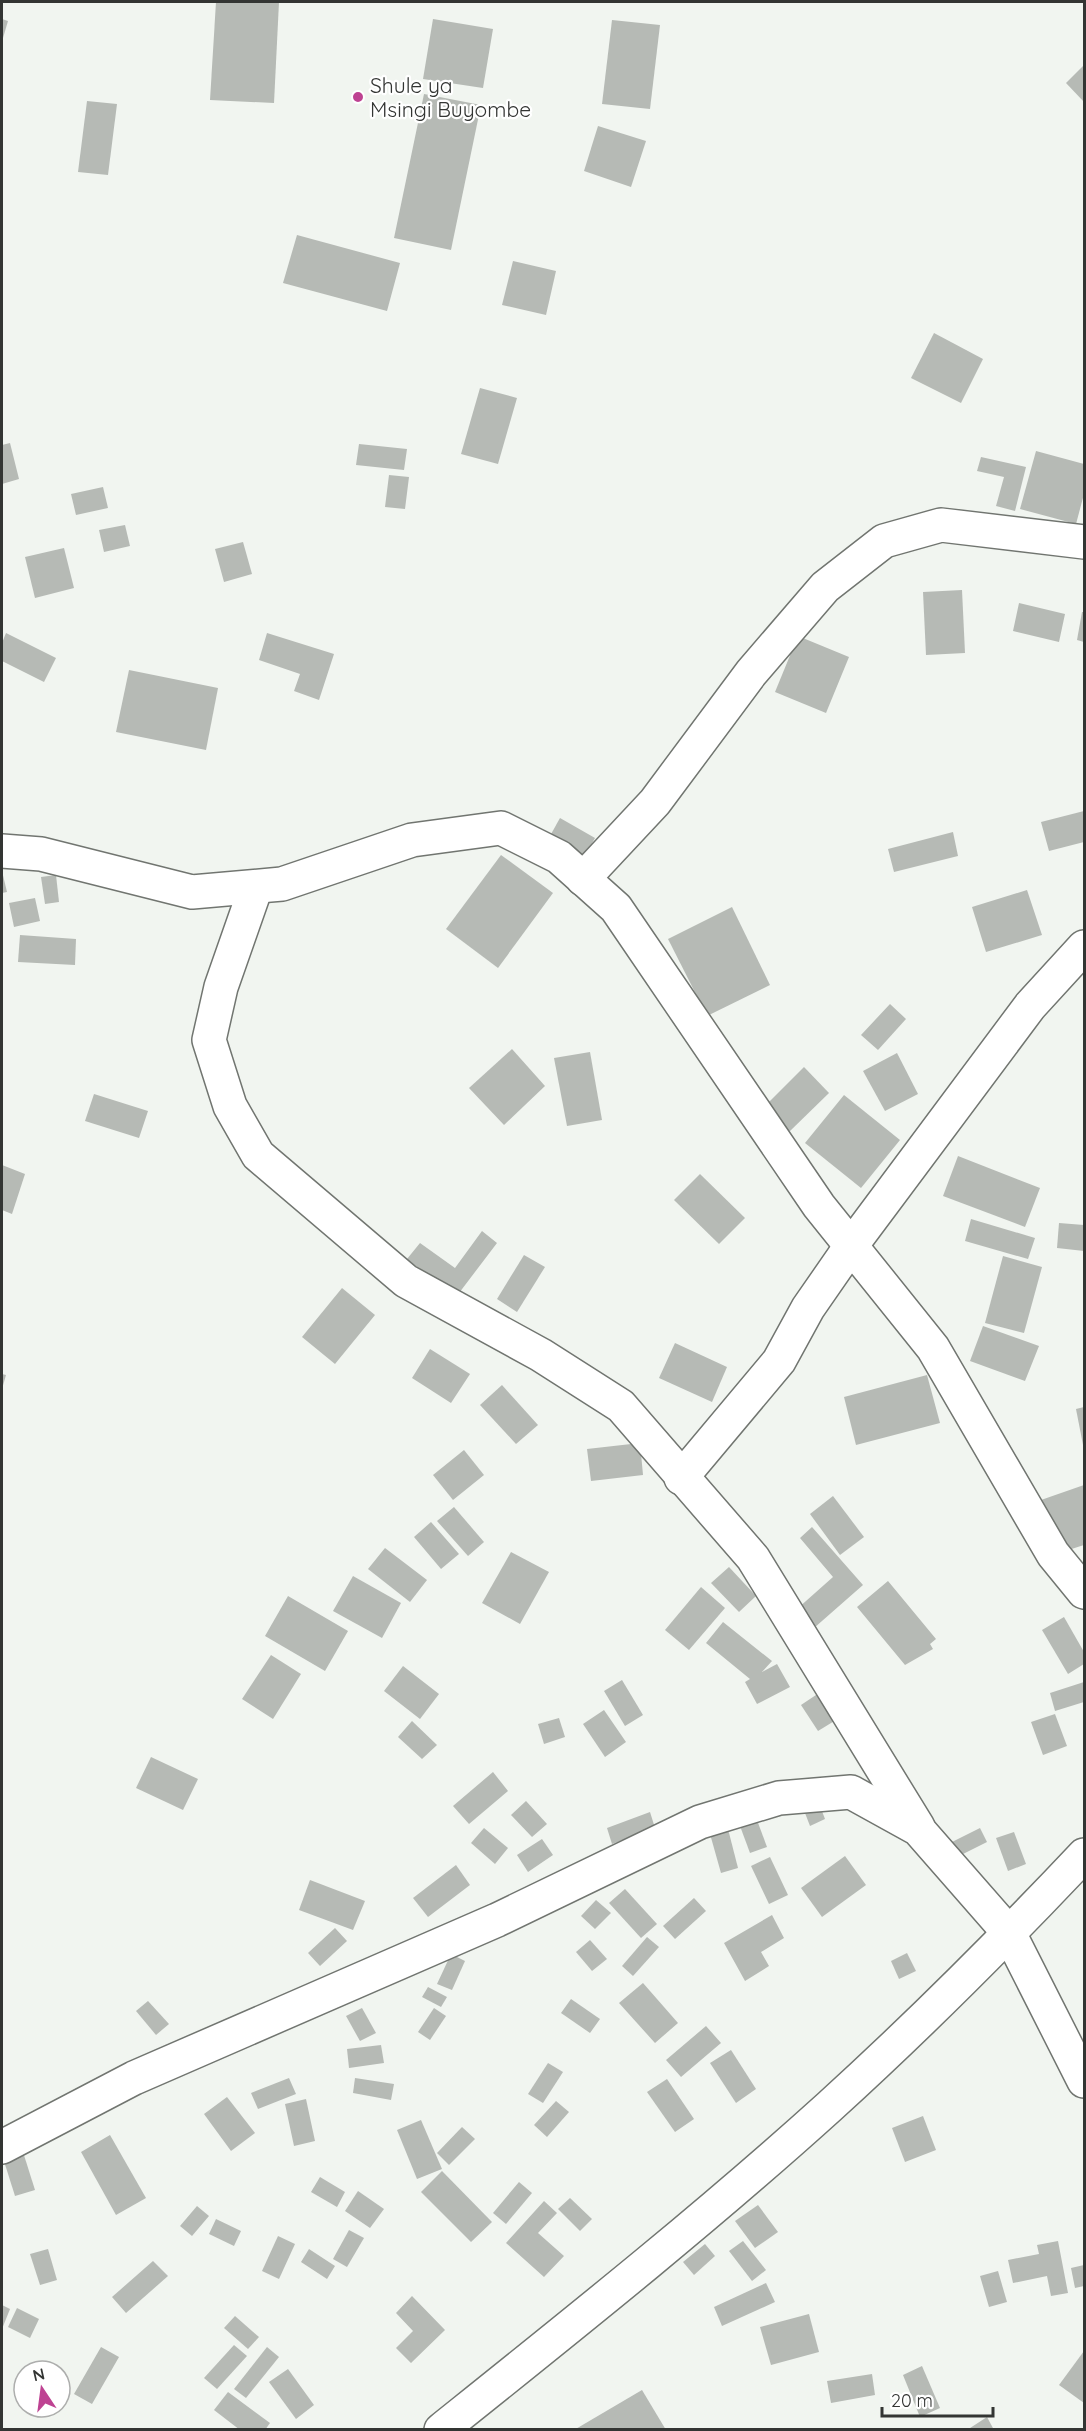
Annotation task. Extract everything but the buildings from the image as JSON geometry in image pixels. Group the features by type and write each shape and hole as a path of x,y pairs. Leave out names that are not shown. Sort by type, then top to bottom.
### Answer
{"street":[{"path":"584,879 655,802 751,673 825,587 884,541 941,525 1084,542"},
{"path":"2,851 41,854 192,892 282,884 412,840 501,828 559,857 616,908 819,1206 933,1348 1053,1554 1084,1593"},
{"path":"255,887 221,987 209,1040 230,1106 258,1155 406,1281 541,1355 621,1406 681,1478 753,1558 918,1829 1009,1933 1084,2081"},
{"path":"681,1478 779,1361 808,1308 851,1246 1030,1006 1084,947"},
{"path":"2,2147 134,2078 497,1920 700,1822 779,1797 850,1792 918,1829"},
{"path":"441,2430 625,2282 828,2107 1009,1933 1084,1856"}],"place":[{"name":"Shule ya Msingi Buyombe","path":"358,97"}]}
